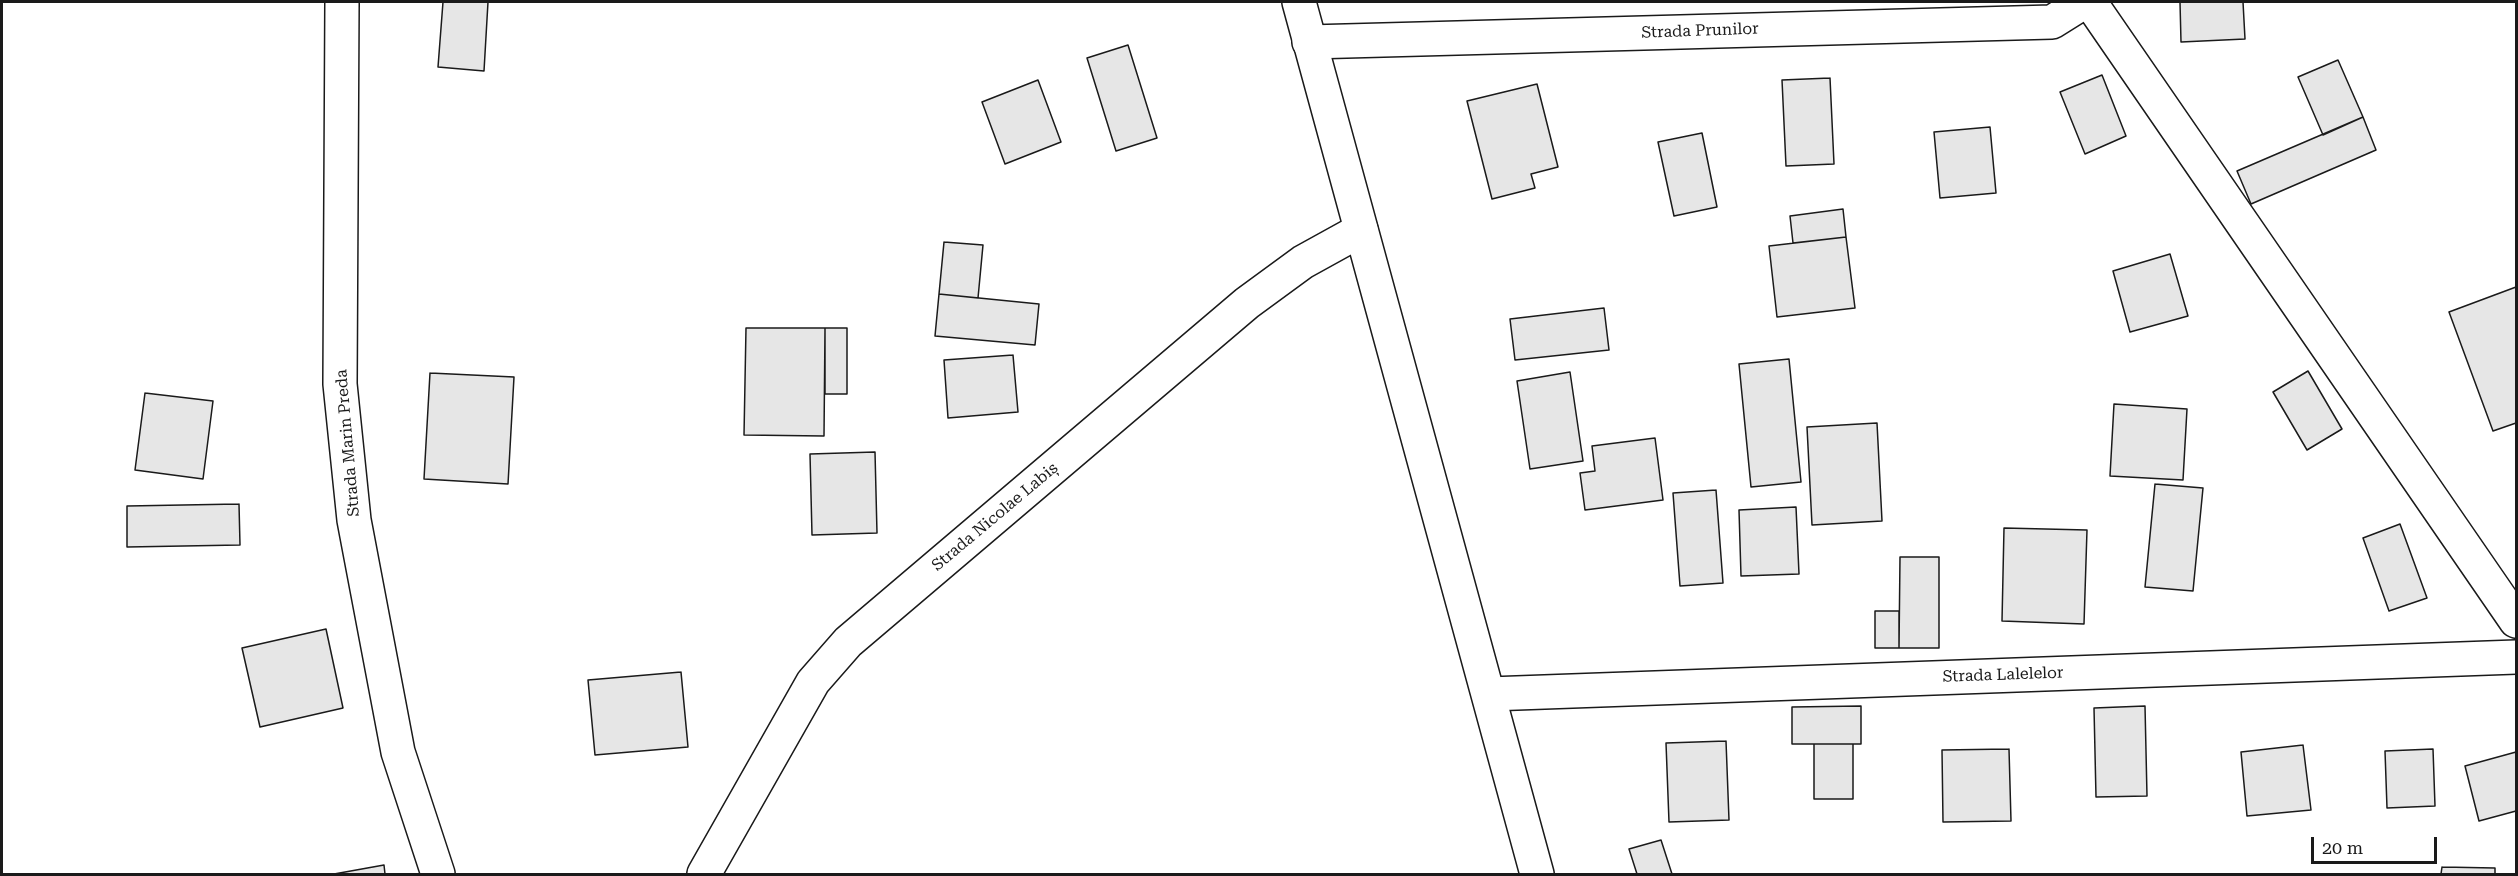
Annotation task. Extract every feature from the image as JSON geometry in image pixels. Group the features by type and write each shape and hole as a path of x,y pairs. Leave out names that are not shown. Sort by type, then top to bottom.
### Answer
{"main road":[{"name":"Strada Marin Preda","path":"342,2 340,384 354,520 398,752 438,874"},
{"path":"1299,2 1490,694 1537,874"},
{"name":"Strada Prunilor","path":"1309,42 2052,22 2084,2"},
{"path":"2090,2 2517,621"},
{"name":"Strada Nicolae Labiș","path":"704,874 813,682 848,642 1247,303 1303,262 1361,230"},
{"name":"Strada Lalelelor","path":"1490,694 2517,657"}],"building":[{"path":"443,2 488,2 484,71 438,67"},
{"path":"2180,2 2243,2 2245,39 2181,42"},
{"path":"1128,45 1157,138 1116,151 1087,58"},
{"path":"2338,60 2363,117 2323,135 2298,77"},
{"path":"2102,75 2126,136 2085,154 2060,92"},
{"path":"1830,78 1834,164 1786,166 1782,80"},
{"path":"1038,80 1061,142 1005,164 982,102"},
{"path":"1537,84 1558,167 1531,174 1535,188 1492,199 1467,101"},
{"path":"2363,117 2376,150 2251,204 2237,171"},
{"path":"1990,127 1996,193 1940,198 1934,132"},
{"path":"1702,133 1717,207 1674,216 1658,142"},
{"path":"1843,209 1846,237 1793,243 1790,216"},
{"path":"1846,237 1855,308 1777,317 1769,246"},
{"path":"944,242 983,245 978,298 939,294"},
{"path":"2170,254 2188,316 2130,332 2113,271"},
{"path":"2516,287 2516,423 2493,431 2449,312"},
{"path":"939,294 1039,304 1035,345 935,336"},
{"path":"1604,308 1609,350 1515,360 1510,319"},
{"path":"746,328 825,328 824,436 744,435"},
{"path":"825,328 847,328 847,394 825,394"},
{"path":"1013,355 1018,412 948,418 944,360"},
{"path":"1789,359 1801,482 1751,487 1739,364"},
{"path":"2308,371 2342,429 2307,450 2273,392"},
{"path":"1570,372 1583,461 1530,469 1517,381"},
{"path":"430,373 514,377 508,484 424,479"},
{"path":"145,393 213,401 203,479 135,470"},
{"path":"2114,404 2187,409 2183,480 2110,476"},
{"path":"1877,423 1882,521 1812,525 1807,427"},
{"path":"1655,438 1663,500 1585,510 1580,473 1595,471 1592,446"},
{"path":"875,452 877,533 812,535 810,454"},
{"path":"2155,484 2203,488 2193,591 2145,587"},
{"path":"1716,490 1723,583 1680,586 1673,493"},
{"path":"239,504 240,545 127,547 127,506"},
{"path":"1796,507 1799,574 1741,576 1739,510"},
{"path":"2400,524 2427,598 2389,611 2363,538"},
{"path":"2004,528 2087,530 2084,624 2002,621"},
{"path":"1900,557 1939,557 1939,648 1899,648"},
{"path":"1875,611 1899,611 1899,648 1875,648"},
{"path":"326,629 343,708 260,727 242,648"},
{"path":"681,672 688,747 595,755 588,680"},
{"path":"1861,706 1861,744 1792,744 1792,707"},
{"path":"2145,706 2147,796 2096,797 2094,708"},
{"path":"1726,741 1729,820 1669,822 1666,743"},
{"path":"1814,744 1853,744 1853,799 1814,799"},
{"path":"2303,745 2311,810 2247,816 2241,752"},
{"path":"2009,749 2011,821 1943,822 1942,750"},
{"path":"2433,749 2435,806 2387,808 2385,751"},
{"path":"2516,752 2516,811 2479,821 2465,766"},
{"path":"1661,840 1672,874 1637,874 1629,849"},
{"path":"384,865 385,874 334,874"},
{"path":"2442,867 2495,868 2495,874 2441,874"}]}
